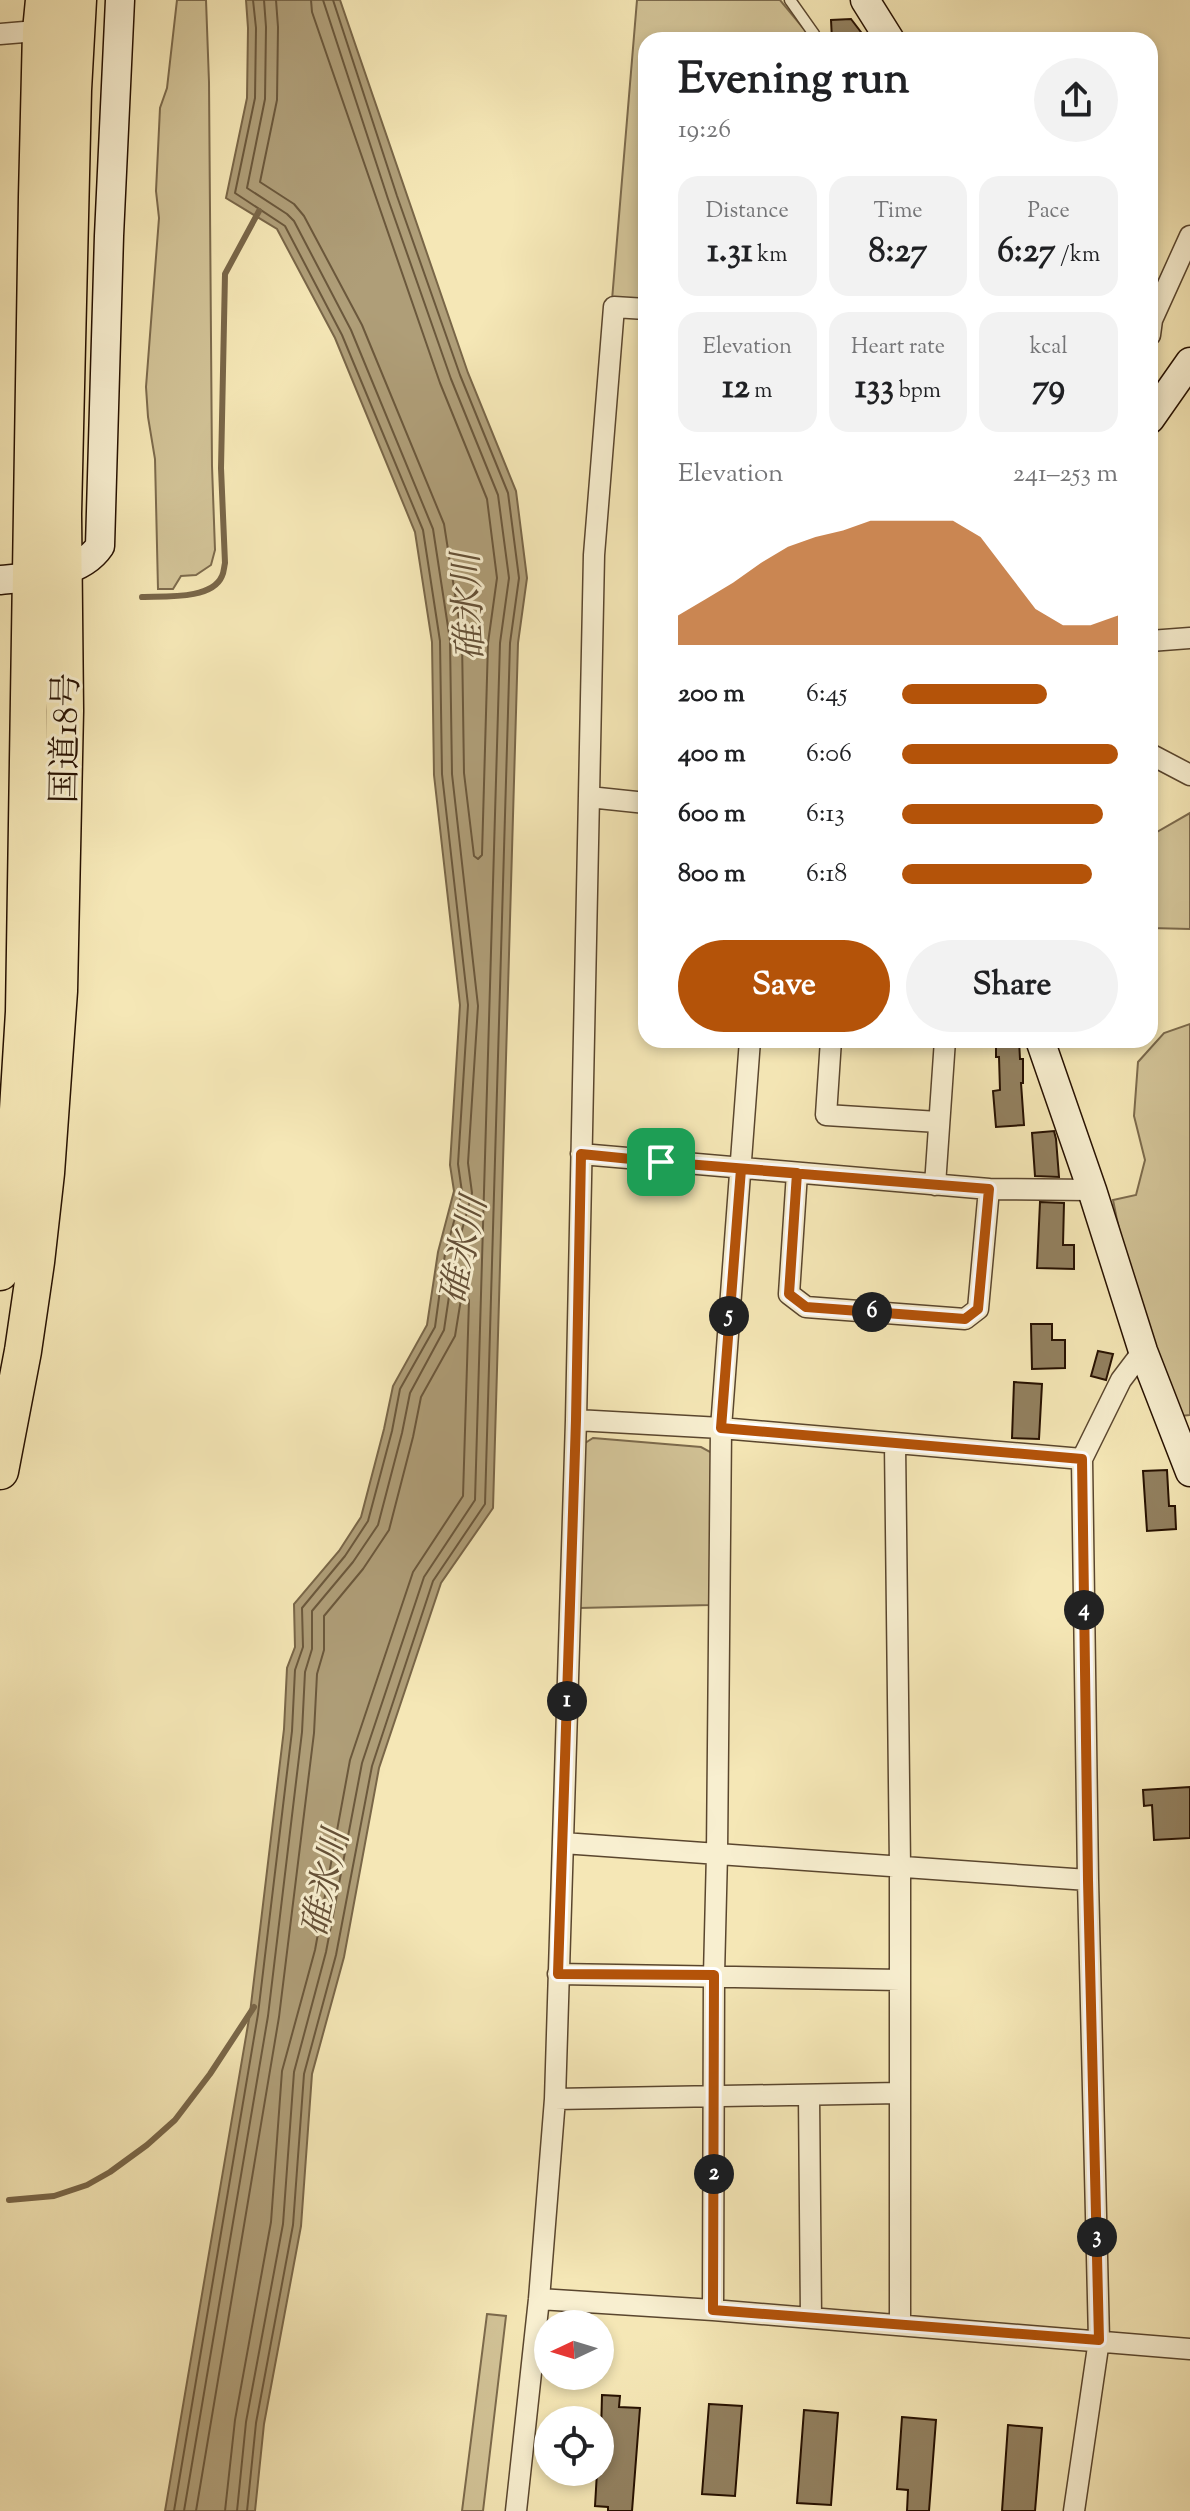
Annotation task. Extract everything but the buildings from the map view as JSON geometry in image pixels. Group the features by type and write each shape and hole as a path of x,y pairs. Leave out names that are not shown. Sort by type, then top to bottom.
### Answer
{"highway":[{"name":"国道18号","path":"5,1265 32,917 31,575 60,15"},
{"name":"国道18号","path":"0,1471 36,1262 46,1173 59,991 64,754 31,575"}],"street":[{"path":"31,575 85,561 100,546 120,0"},
{"path":"865,0 885,32"},
{"path":"0,34 60,15"},
{"path":"1158,307 1190,236"},
{"path":"516,2511 539,2299 555,2099 576,1420 594,555 614,307 638,308"},
{"path":"1158,408 1190,362"},
{"path":"1158,640 1190,638"},
{"path":"1158,758 1190,775"},
{"path":"589,797 638,802"},
{"path":"713,2310 721,1428 749,1048"},
{"path":"830,1048 826,1115 938,1122"},
{"path":"935,1185 944,1048"},
{"path":"1043,1048 1143,1351 1190,1472"},
{"path":"581,1154 989,1189 1092,1190"},
{"path":"797,1173 789,1294 806,1307 965,1319 978,1309 989,1189"},
{"path":"1074,2511 1099,2340 1082,1459 1121,1380 1143,1351"},
{"path":"576,1420 721,1428 1082,1459"},
{"path":"895,1444 900,1866 900,2325"},
{"path":"563,1843 1088,1880"},
{"path":"558,1974 900,1980"},
{"path":"555,2099 899,2093"},
{"path":"809,2095 811,2318"},
{"path":"539,2299 1190,2349"}],"lane":[{"path":"790,0 813,32"},
{"path":"51,807 64,754"},
{"path":"37,1131 52,1087"}],"shaded area":[{"path":"177,0 206,0 215,550 211,565 196,575 181,576 173,589 158,589 155,459 146,387 159,218 156,191 160,108 167,88"},
{"path":"637,0 780,0 807,32 638,32 638,302 612,300"},
{"path":"1190,813 1190,929 1158,928 1158,831"},
{"path":"1190,1024 1190,1415 1181,1416 1134,1283 1113,1200 1136,1195 1145,1160 1134,1116 1138,1062 1151,1048 1158,1048 1158,1040 1164,1033"},
{"path":"593,1438 701,1447 714,1454 710,1605 579,1608 582,1445"},
{"path":"487,2314 506,2316 483,2511 462,2511"}],"water":[{"name":"碓氷川","path":"246,0 340,0 468,373 516,491 527,578 518,643 493,1508 441,1583 379,1768 344,1957 312,2074 301,2226 264,2424 255,2511 165,2511 250,2013 284,1729 287,1668 295,1647 294,1604 339,1551 361,1517 393,1386 427,1325 438,1252 454,1191 450,1165 460,1005 434,775 432,642 415,532 335,338 277,229 226,198 247,98"}],"waterway":[{"path":"142,597 198,593 217,584 223,573 221,468 225,274 259,211"},
{"path":"9,2200 54,2196 87,2185 147,2145 175,2120 254,2007"}],"route":[{"path":"661,1162 581,1154 576,1420 558,1974 714,1975 713,2310 1099,2340 1082,1459 721,1428 741,1169 797,1173 989,1189 978,1309 965,1319 806,1307 789,1294 797,1173 661,1162"}]}
